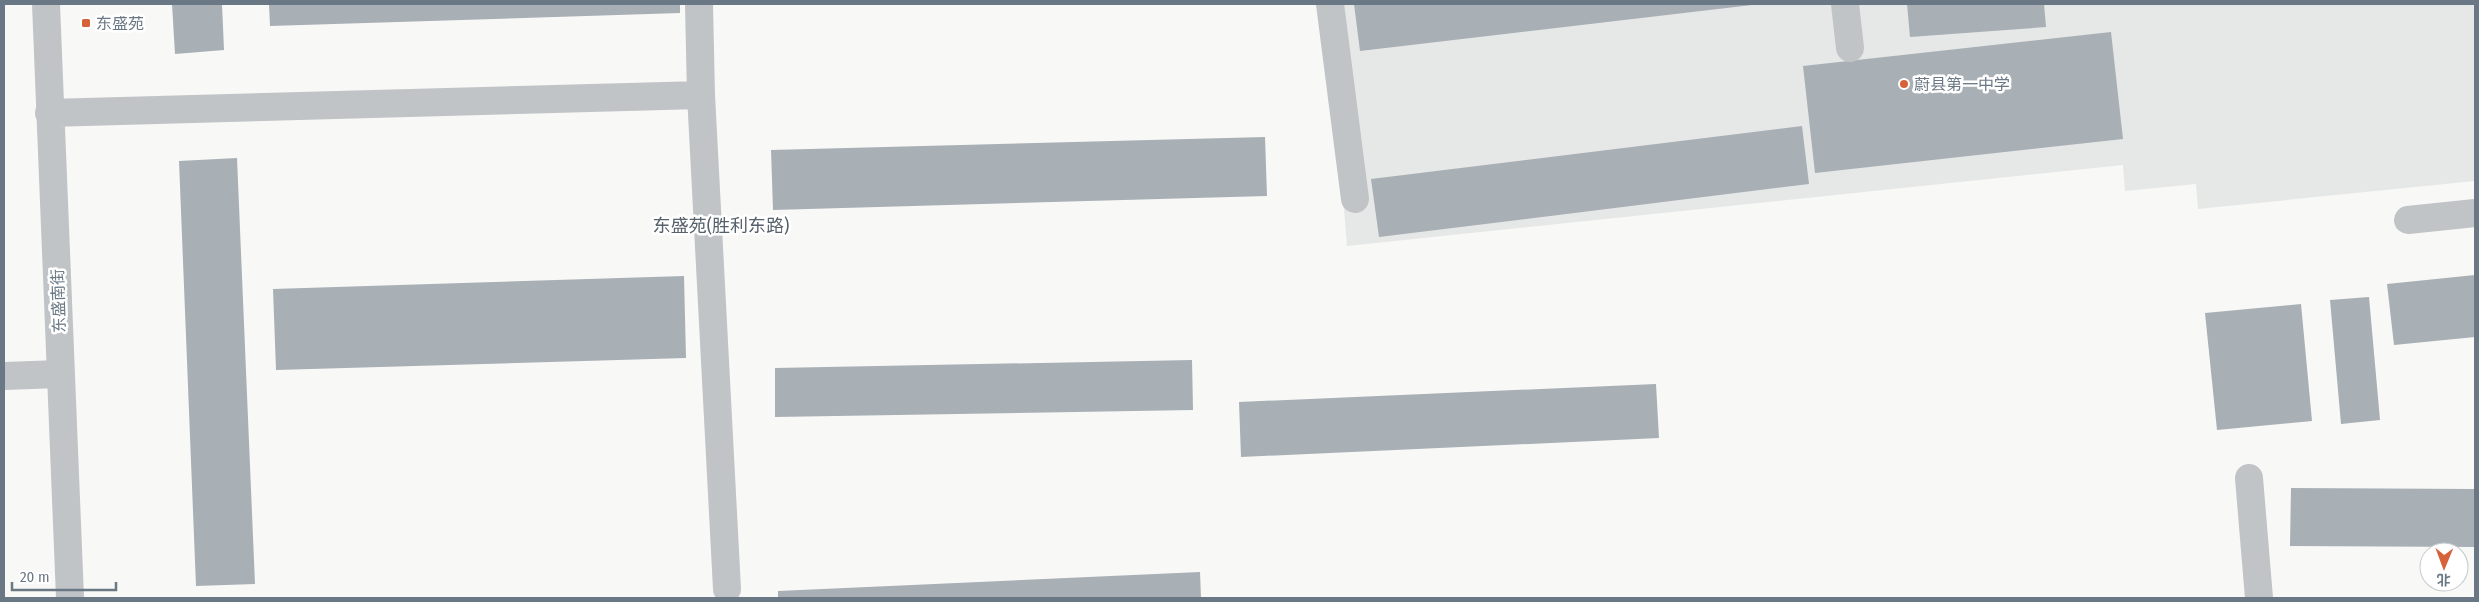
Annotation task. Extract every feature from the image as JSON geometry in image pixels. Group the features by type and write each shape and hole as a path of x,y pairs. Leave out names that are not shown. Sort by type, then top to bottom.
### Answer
{"street":[{"name":"东盛南街","path":"46,4 70,598"},
{"path":"699,4 701,94 727,589"},
{"path":"1330,4 1355,199"},
{"path":"1845,4 1850,48"},
{"path":"49,113 701,94"},
{"path":"2408,220 2475,213"},
{"path":"4,376 60,374"},
{"path":"2249,478 2259,598"}],"shaded area":[{"name":"蔚县第一中学","path":"1327,4 2475,4 2475,181 2198,209 2196,184 2125,191 2123,165 1347,246"}],"building":[{"path":"172,4 222,4 224,50 175,54"},
{"path":"269,4 680,4 680,13 270,26"},
{"path":"1354,4 1752,4 1752,5 1360,51"},
{"path":"1907,4 2044,4 2046,27 1910,37"},
{"path":"2111,32 2123,139 1815,173 1803,66"},
{"path":"1802,126 1809,184 1379,237 1371,179"},
{"path":"1265,137 1267,196 773,210 771,150"},
{"path":"237,158 255,584 196,586 179,161"},
{"path":"2475,275 2475,337 2394,345 2387,284"},
{"path":"684,276 686,358 276,370 273,289"},
{"path":"2369,297 2380,420 2341,424 2330,300"},
{"path":"2301,304 2312,421 2217,430 2205,313"},
{"path":"1192,360 1193,410 775,417 775,368"},
{"path":"1656,384 1659,438 1241,457 1239,402"},
{"path":"2291,488 2475,489 2475,547 2469,547 2469,542 2419,542 2419,547 2290,546"},
{"path":"1200,572 1201,598 778,598 778,591"}],"place":[{"name":"东盛苑","path":"86,23"},
{"name":"蔚县第一中学","path":"1904,84"}],"district":[{"name":"东盛苑(胜利东路)","path":"721,226"}]}
